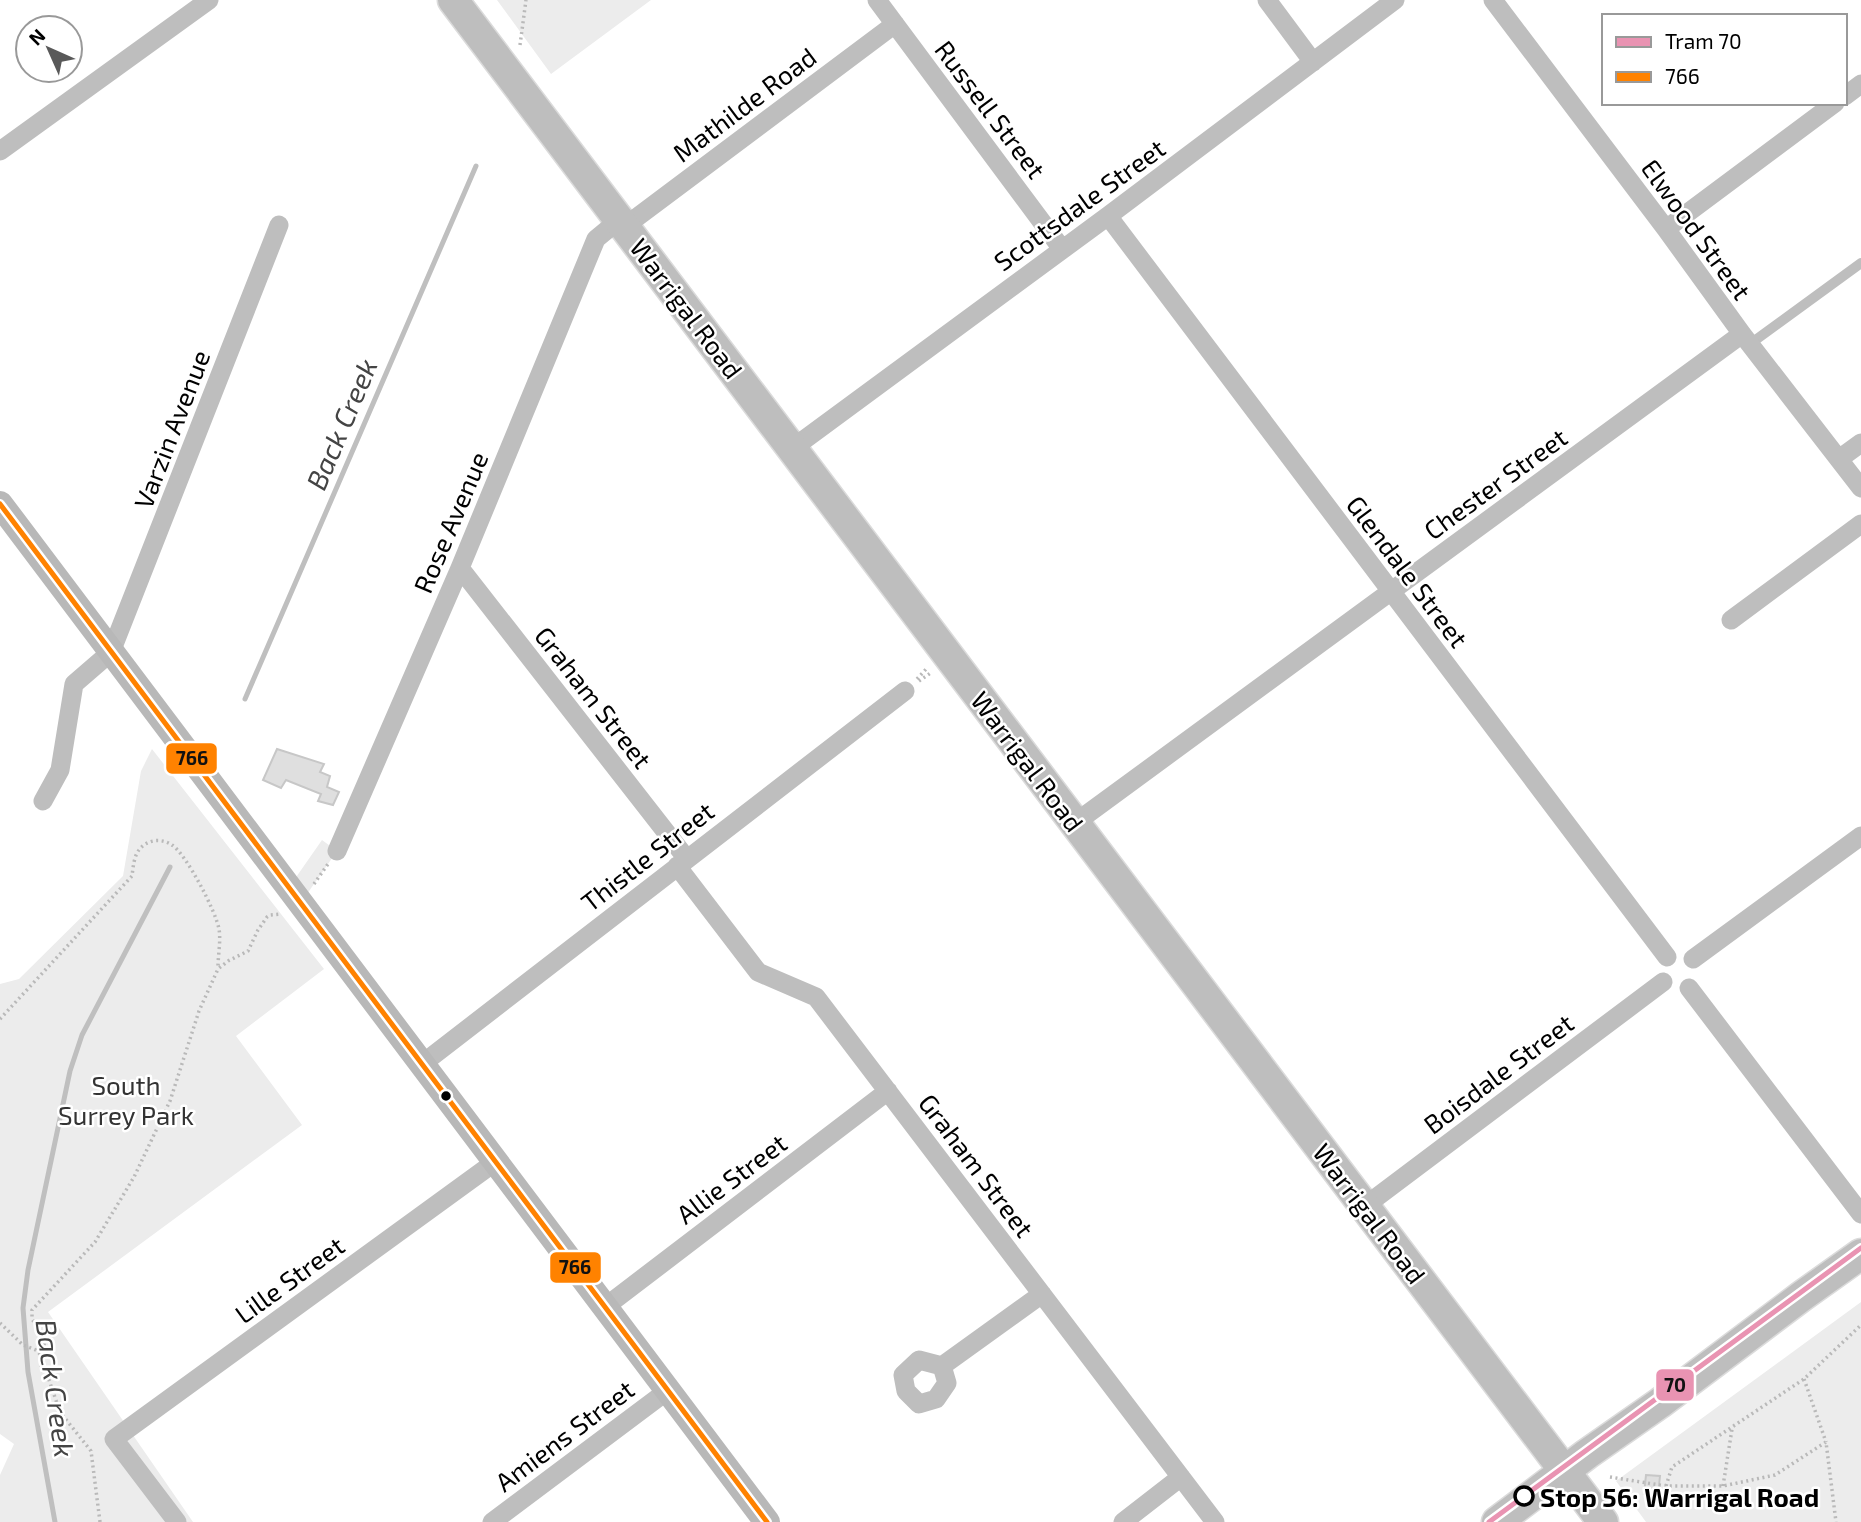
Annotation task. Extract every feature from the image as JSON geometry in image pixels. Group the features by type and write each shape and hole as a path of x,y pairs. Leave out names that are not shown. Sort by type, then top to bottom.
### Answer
{"main road":[{"name":"Warrigal Road","path":"453,0 1603,1522"},
{"path":"1497,1522 1861,1254"}],"street":[{"path":"0,151 209,0"},
{"name":"Russell Street","path":"877,0 1062,249"},
{"path":"1267,0 1313,62"},
{"name":"Scottsdale Street","path":"793,448 1395,0"},
{"name":"Elwood Street","path":"1493,0 1746,339 1861,488"},
{"name":"Mathilde Road","path":"622,223 895,24"},
{"path":"1666,229 1832,105"},
{"name":"Glendale Street","path":"1108,216 1667,957"},
{"name":"Rose Avenue","path":"337,851 460,568 596,239 622,223"},
{"name":"Varzin Avenue","path":"111,652 279,225"},
{"name":"Chester Street","path":"1075,823 1391,592 1746,339"},
{"path":"1839,459 1861,443"},
{"path":"0,504 767,1522"},
{"path":"1731,620 1861,524"},
{"name":"Graham Street","path":"460,568 682,862 758,972 816,996 1215,1522"},
{"path":"43,801 60,770 74,684 111,652"},
{"name":"Thistle Street","path":"422,1063 905,691"},
{"path":"1693,959 1861,836"},
{"path":"1678,953 1689,955 1698,971 1694,984 1684,990 1672,989 1663,982 1660,969 1667,957 1678,953"},
{"name":"Boisdale Street","path":"1365,1206 1663,982"},
{"path":"1689,988 1861,1214"},
{"name":"Allie Street","path":"605,1307 888,1091"},
{"name":"Lille Street","path":"177,1522 114,1439 495,1162"},
{"path":"942,1366 1042,1294"},
{"name":"Amiens Street","path":"492,1522 667,1391"},
{"path":"1123,1522 1181,1478"}],"lane":[{"path":"1746,339 1861,262"}],"path":[{"path":"520,45 526,0"},
{"path":"905,691 948,654"},
{"path":"905,691 948,654"},
{"path":"0,1019 131,876 138,851 147,843 159,839 178,850 203,889 219,929 218,969 199,1011 170,1101 134,1177 95,1242 32,1310 32,1319 45,1338 41,1369 49,1380 60,1412 91,1451 100,1522"},
{"path":"300,904 337,851"},
{"path":"218,969 248,951 267,917"},
{"path":"0,1323 23,1345 36,1350 42,1356"},
{"path":"1667,1486 1672,1467 1804,1379 1861,1325"},
{"path":"1804,1379 1826,1442 1836,1522"},
{"path":"1723,1486 1732,1429"},
{"path":"1610,1477 1667,1486 1723,1486 1775,1475 1826,1442"}],"green space":[{"path":"497,0 651,0 551,74"},
{"name":"South Surrey Park","path":"152,749 324,969 236,1036 302,1125 48,1312 193,1522 0,1522 0,1475 14,1444 0,1434 0,984 19,979 123,876 141,771"},
{"path":"322,840 337,851 307,894 292,883"},
{"path":"1861,1302 1861,1522 1646,1522 1616,1481"}],"building":[{"path":"277,749 324,764 320,772 330,776 327,787 339,792 333,805 318,801 321,794 286,780 281,788 263,780"},
{"path":"1646,1475 1660,1476 1658,1495 1644,1494"}],"waterway":[{"name":"Back Creek","path":"245,699 476,166"},
{"name":"Back Creek","path":"55,1522 28,1372 23,1308 28,1270 70,1071 82,1035 170,867"}],"tram line":[{"name":"70","path":"1489,1522 1861,1248"}],"transit line":[{"name":"766","path":"0,504 767,1522"}],"place":[{"name":"Stop 56: Warrigal Road","path":"1524,1496"}]}
